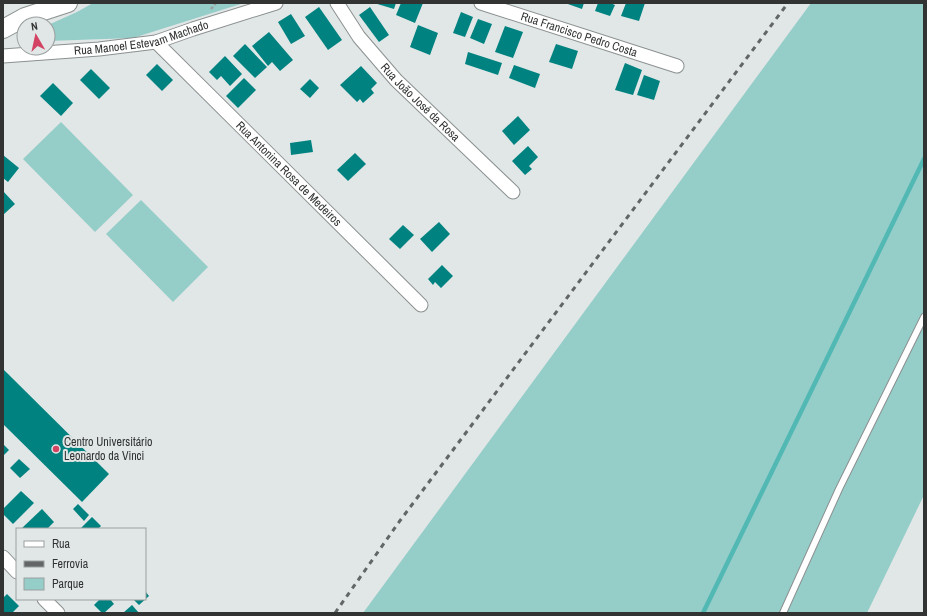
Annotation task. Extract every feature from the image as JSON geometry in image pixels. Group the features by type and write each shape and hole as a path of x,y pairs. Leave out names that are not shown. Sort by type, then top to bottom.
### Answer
{"main road":[{"path":"28,16 68,3"},
{"path":"3,19 16,18"},
{"path":"3,29 16,22"}],"street":[{"name":"Rua Manoel Estevam Machado","path":"3,56 99,50 156,42 276,3"},
{"name":"Rua João José da Rosa","path":"337,3 359,37 392,75 513,192"},
{"name":"Rua Francisco Pedro Costa","path":"481,3 677,66"},
{"name":"Rua Antonina Rosa de Medeiros","path":"156,42 421,305"},
{"path":"3,557 16,571"},
{"path":"45,600 58,613"}],"lane":[{"path":"784,613 839,489 924,318"}],"green space":[{"path":"93,3 244,3 133,38 56,41 56,21"},
{"path":"811,3 924,3 924,495 867,613 363,613"},
{"path":"61,122 133,195 95,232 23,159"},
{"path":"141,200 208,267 173,302 106,234"}],"building":[{"path":"374,3 396,3 394,9"},
{"path":"401,3 423,3 415,23 396,15"},
{"path":"565,3 584,3 582,9"},
{"path":"598,3 610,3 615,5 610,16 595,11"},
{"path":"626,3 645,3 639,21 621,16"},
{"path":"319,7 342,40 328,50 305,17"},
{"path":"370,7 389,35 379,42 359,15"},
{"path":"461,12 473,17 465,37 453,33"},
{"path":"291,14 305,36 291,44 278,22"},
{"path":"478,19 492,24 484,44 470,38"},
{"path":"418,25 438,33 430,55 410,47"},
{"path":"505,26 523,32 513,58 495,52"},
{"path":"269,32 293,60 280,71 272,62 268,66 252,46"},
{"path":"245,44 267,67 255,78 233,56"},
{"path":"556,44 578,51 572,69 549,62"},
{"path":"468,52 502,63 498,75 465,64"},
{"path":"225,56 242,74 230,86 221,76 217,80 209,72"},
{"path":"625,63 642,70 633,95 615,90"},
{"path":"157,64 173,80 162,91 146,75"},
{"path":"514,65 540,74 535,88 509,78"},
{"path":"361,66 377,83 371,89 374,93 363,103 360,99 357,102 340,85"},
{"path":"91,69 110,88 99,99 80,80"},
{"path":"644,75 660,81 654,100 637,95"},
{"path":"244,78 256,90 238,108 226,96"},
{"path":"310,79 319,88 310,98 300,89"},
{"path":"53,83 73,103 61,116 40,96"},
{"path":"518,116 530,130 514,145 502,131"},
{"path":"311,140 313,152 291,155 290,143"},
{"path":"528,146 538,157 529,166 532,169 525,175 512,161"},
{"path":"355,153 366,164 348,181 337,170"},
{"path":"3,155 19,168 8,182 3,178"},
{"path":"3,191 15,204 3,215"},
{"path":"439,222 450,234 432,252 420,239"},
{"path":"403,225 414,235 400,249 389,239"},
{"path":"442,265 453,276 441,288 435,282 433,285 428,279"},
{"name":"Centro Universitário Leonardo da Vinci","path":"3,369 109,474 82,502 3,424"},
{"path":"3,444 9,450 3,456"},
{"path":"19,459 30,469 20,478 10,468"},
{"path":"21,491 34,503 13,524 3,514 3,509"},
{"path":"78,504 89,515 84,521 73,509"},
{"path":"42,509 54,522 48,528 22,528"},
{"path":"92,517 101,526 99,528 81,528"},
{"path":"7,594 19,606 12,613 3,613 3,598"},
{"path":"99,600 111,600 114,604 104,613 102,613 94,605"},
{"path":"134,600 145,600 139,605"},
{"path":"132,605 139,613 123,613"}],"waterway":[{"path":"703,613 924,159"}],"railway":[{"path":"335,613 399,522 788,3"}],"place":[{"name":"Centro Universitário Leonardo da Vinci","path":"56,449"}]}
